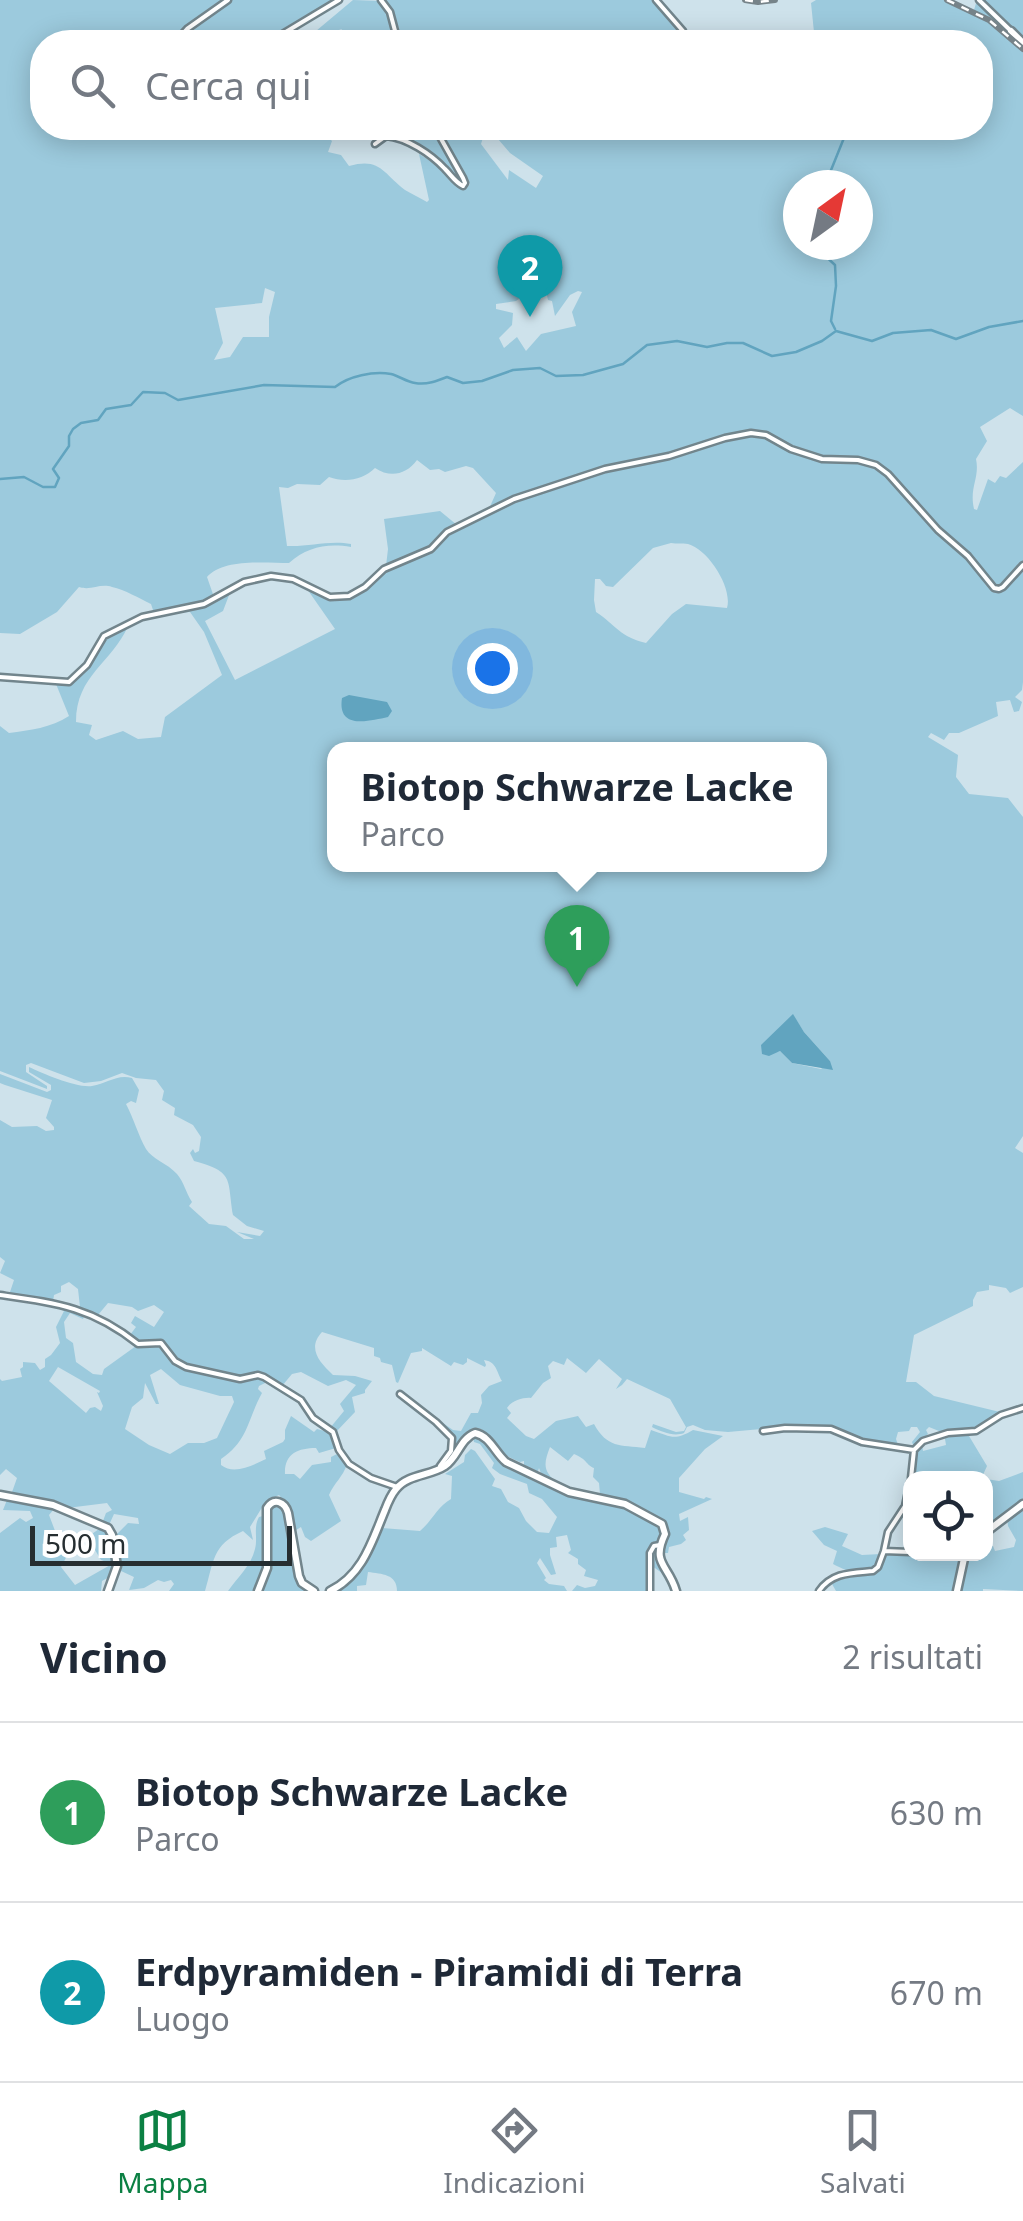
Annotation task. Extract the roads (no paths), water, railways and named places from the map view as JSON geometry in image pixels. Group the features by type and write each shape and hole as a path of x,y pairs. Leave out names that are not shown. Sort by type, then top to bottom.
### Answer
{"main road":[{"path":"1011,31 1023,42"},
{"path":"330,1591 346,1582 360,1566 397,1487 438,1470 475,1432 506,1462 586,1497 625,1504 658,1522 666,1530 660,1560 676,1591"},
{"path":"0,1495 52,1505 108,1528 118,1566 108,1591"},
{"path":"258,1591 267,1568 267,1508 277,1502 287,1508 299,1576 314,1591"},
{"path":"993,1527 1023,1504"},
{"path":"956,1591 963,1561"}],"street":[{"path":"186,30 228,0"},
{"path":"290,30 339,0"},
{"path":"382,0 395,30"},
{"path":"656,0 682,30"},
{"path":"979,0 1011,31"},
{"path":"375,144 380,140"},
{"path":"402,140 441,165 463,186 458,167 442,140"},
{"path":"0,678 69,682 88,665 104,636 116,628 142,617 204,604 255,578 294,579 330,597 349,596 384,569 432,549 448,532 526,494 605,469 750,434 766,436 822,459 858,460 876,466 968,556 994,588 1003,587 1023,565"},
{"path":"0,1294 94,1314 138,1344 161,1343 186,1367 240,1379 264,1377 301,1400 313,1418 334,1432 338,1450 349,1464 370,1478 397,1487"},
{"path":"400,1394 452,1438 451,1452 438,1470"},
{"path":"763,1432 785,1428 832,1429 862,1442 914,1450 930,1438 979,1430 1023,1408"},
{"path":"912,1471 914,1450"},
{"path":"819,1591 834,1576 873,1571 884,1551 888,1532 903,1509"},
{"path":"650,1591 650,1553 660,1545"},
{"path":"884,1551 903,1552"}],"waterway":[{"path":"831,170 843,140"},
{"path":"830,260 835,265 831,321 835,329"},
{"path":"0,479 24,477 43,487 55,487 59,478 53,469 69,446 73,429 98,420 106,409 131,405 143,392 165,393 178,400 264,385 335,387 354,377 377,373 419,383 447,377 463,383 482,381 513,370 540,368 556,376 583,375 623,364 647,345 677,341 707,347 743,343 772,356 796,352 836,331 872,341 893,333 931,330 956,339 989,327 1023,321"}],"railway":[{"path":"745,0 775,0"},
{"path":"947,0 989,20 1023,49"}],"place":[{"name":"Erdpyramiden - Piramidi di Terra","path":"530,317"},
{"name":"Biotop Schwarze Lacke","path":"577,987"}]}
